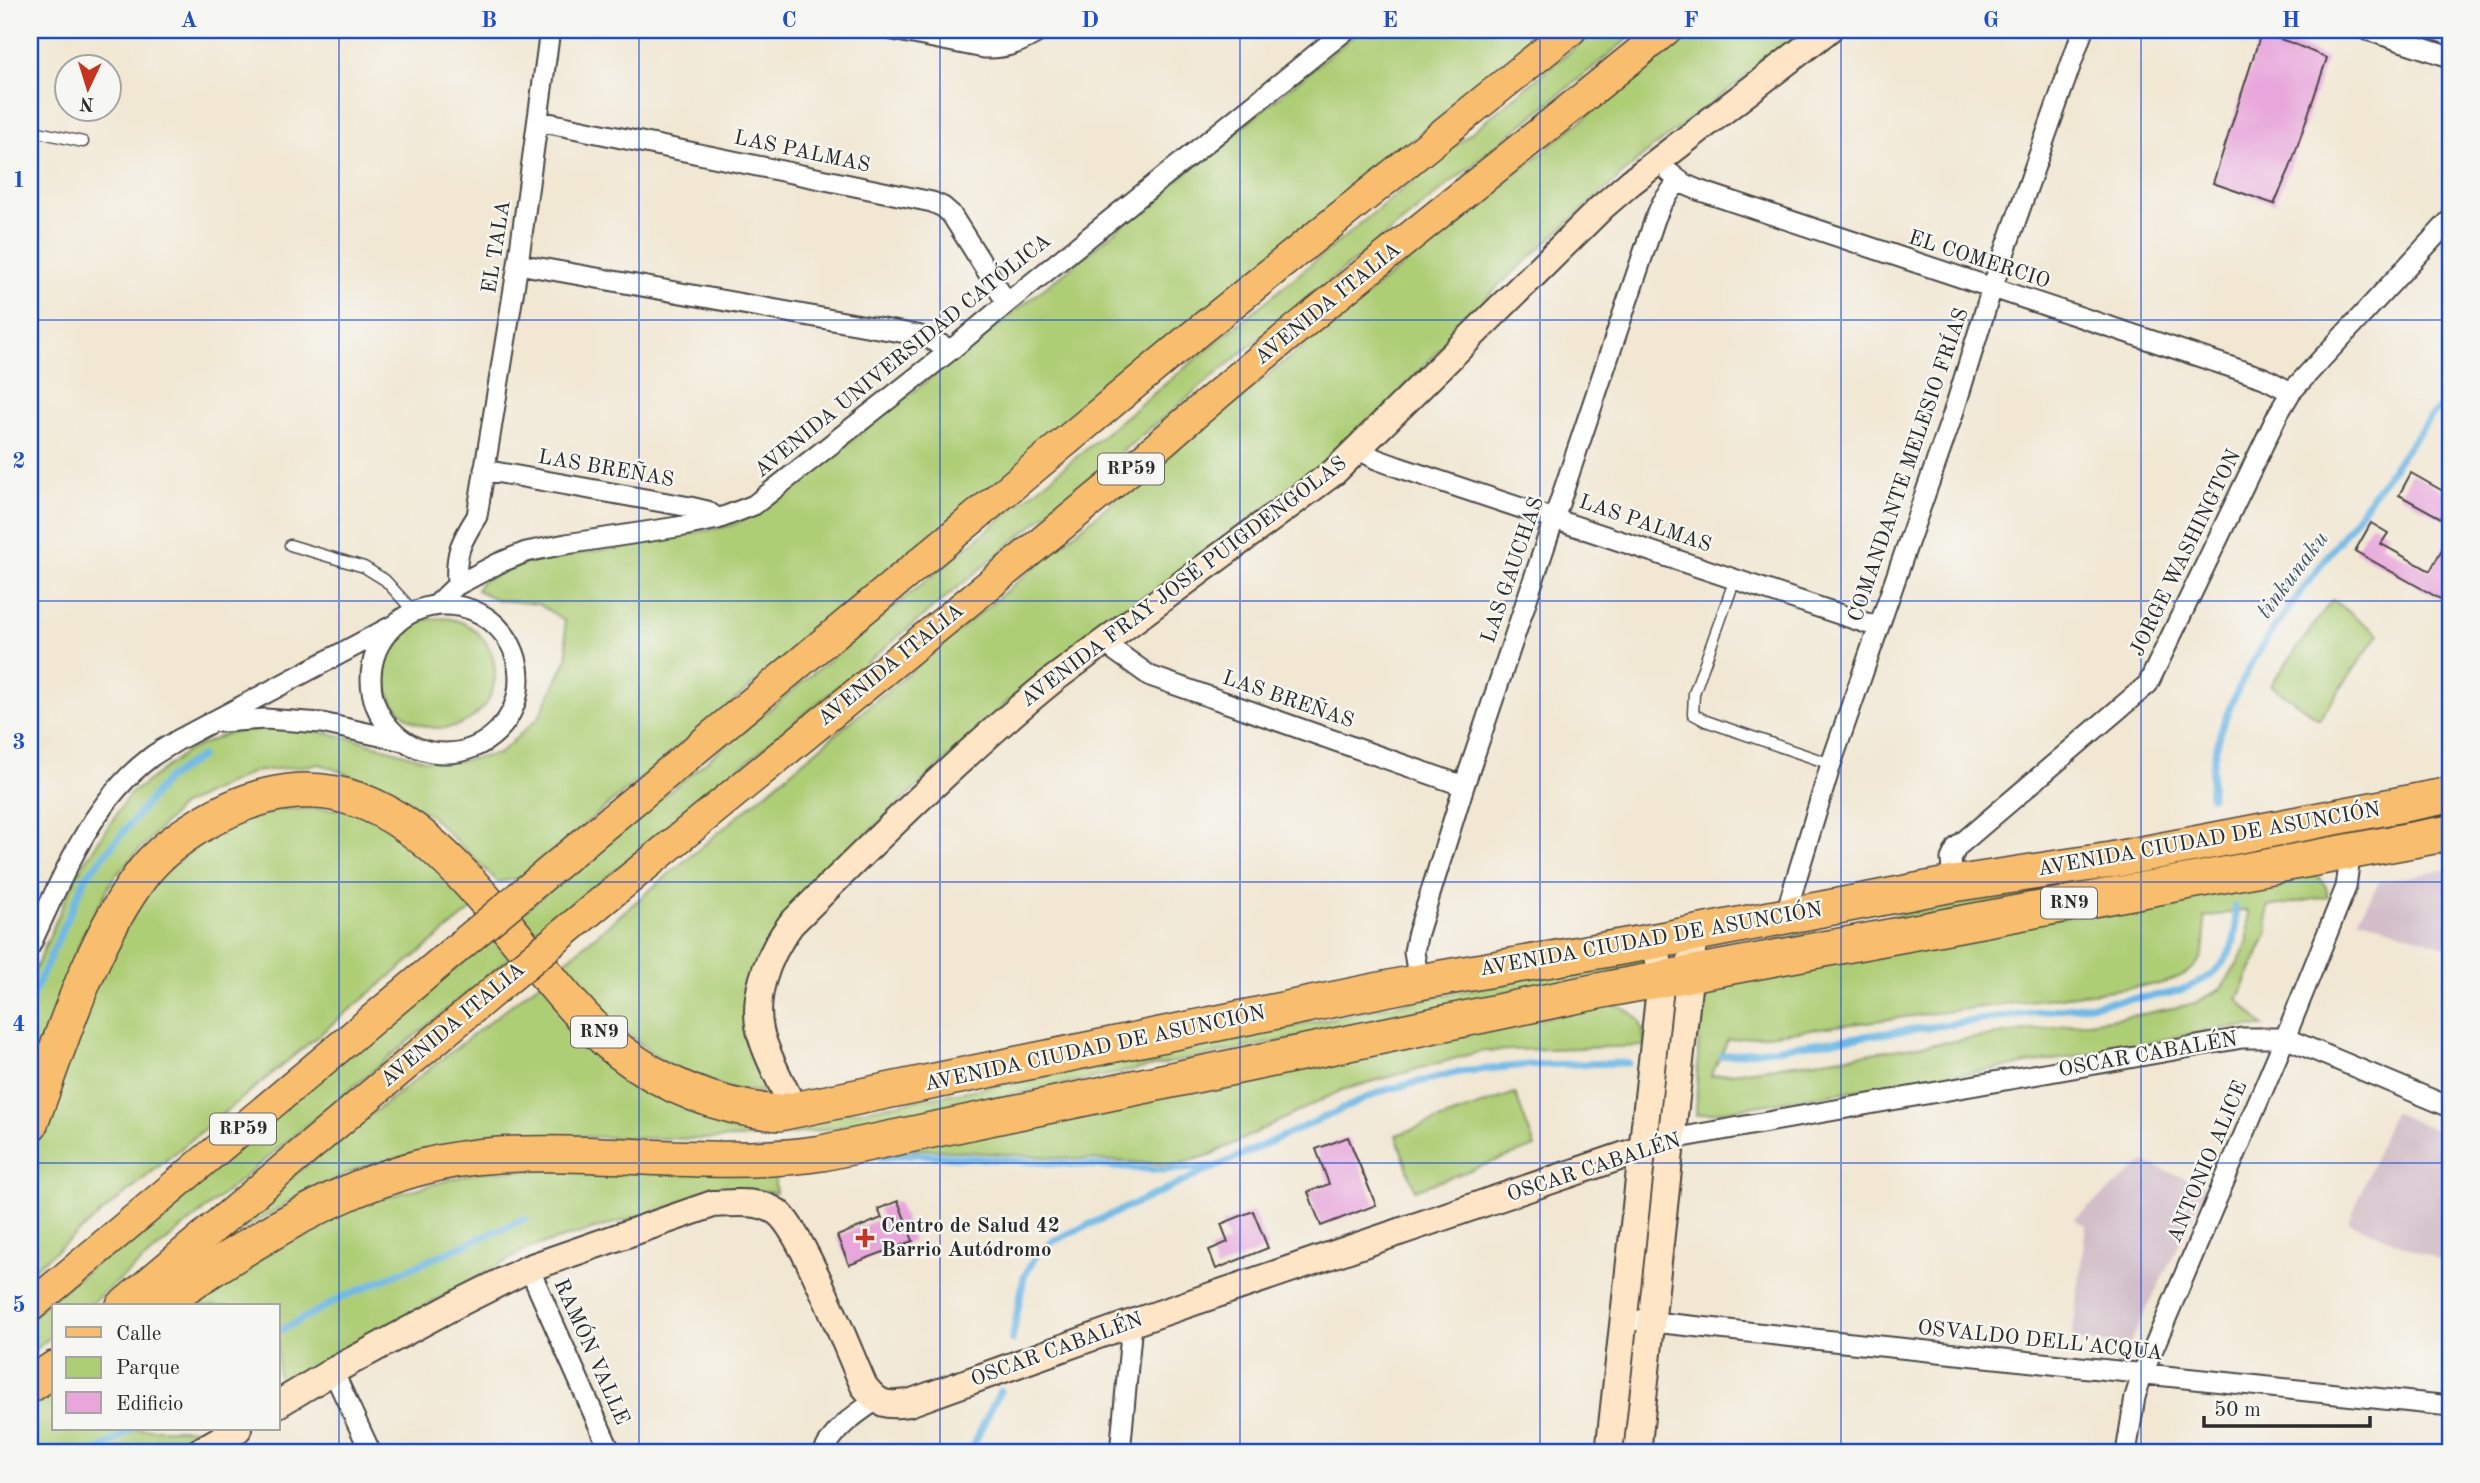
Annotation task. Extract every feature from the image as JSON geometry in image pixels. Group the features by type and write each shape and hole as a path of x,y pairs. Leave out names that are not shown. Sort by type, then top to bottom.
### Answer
{"highway":[{"name":"AVENIDA CIUDAD DE ASUNCIÓN","path":"30,1124 92,962 108,927 144,871 192,830 251,800 278,793 307,791 335,794 383,810 419,834 473,884 592,1025 619,1051 663,1079 703,1098 747,1110 779,1113 1419,982 1953,884 2111,860 2450,795"},
{"name":"AVENIDA CIUDAD DE ASUNCIÓN","path":"157,1304 273,1231 328,1200 383,1178 430,1166 497,1155 737,1159 800,1156 1675,977 2450,833"},
{"path":"30,1383 52,1371"}],"main road":[{"name":"RP59","path":"30,1307 1185,342 1572,30"},
{"name":"AVENIDA ITALIA","path":"123,1304 595,907 1143,459 1231,382 1666,30"},
{"path":"30,1383 52,1363"}],"street":[{"name":"EL TALA","path":"457,585 455,561 460,542 477,516 518,264 550,30"},
{"path":"893,30 999,49 1018,44 1042,30"},
{"name":"AVENIDA UNIVERSIDAD CATÓLICA","path":"435,606 457,585 526,552 718,519 754,505 951,350 1346,30"},
{"name":"AVENIDA FRAY JOSÉ PUIGDENGOLAS","path":"795,1111 762,1040 758,1012 761,986 778,941 792,924 909,807 1017,709 1334,472 1602,207 1828,30"},
{"name":"COMANDANTE MELESIO FRÍAS","path":"1785,916 1831,764 1953,414 1992,288 2083,30"},
{"path":"2367,30 2450,57"},
{"name":"LAS PALMAS","path":"539,121 943,206 951,214 1007,303"},
{"name":"EL COMERCIO","path":"1656,163 1679,180 1711,194 2264,378 2291,392"},
{"name":"LAS GAUCHAS","path":"1419,982 1414,952 1417,936 1464,786 1655,219 1662,203 1679,180"},
{"name":"JORGE WASHINGTON","path":"1953,884 1951,859 1957,847 2148,684 2291,392 2450,220"},
{"path":"518,264 917,335 951,350"},
{"name":"LAS PALMAS","path":"1358,449 1398,467 1878,627"},
{"name":"LAS BREÑAS","path":"484,470 690,506 707,511 718,519"},
{"name":"AVENIDA UNIVERSIDAD CATÓLICA","path":"30,946 69,862 96,816 132,774 151,757 214,722 396,624 414,612 435,606 457,606 477,612 502,633 517,662 519,683 515,705 504,724 489,739 469,749 448,753 426,750 406,742 322,723 293,720 214,722"},
{"name":"AVENIDA UNIVERSIDAD CATÓLICA","path":"396,624 382,640 374,658 371,677 373,696 380,714 391,730 406,742"},
{"name":"LAS BREÑAS","path":"1104,643 1150,676 1464,786"},
{"name":"ANTONIO ALICE","path":"2126,1453 2135,1397 2143,1375 2346,887 2351,850"},
{"path":"1609,1453 1643,1150 1675,977 1694,933"},
{"path":"1637,1453 1672,1139 1675,977 1654,941"},
{"name":"OSCAR CABALÉN","path":"876,1401 893,1405 909,1403 1132,1323 1672,1139 2242,1038 2285,1038 2450,1107"},
{"path":"280,1403 333,1371 529,1268 713,1205 744,1203 777,1213 798,1238 864,1386 876,1401 846,1420 823,1453"},
{"name":"RAMÓN VALLE","path":"529,1268 611,1453"},
{"name":"OSVALDO DELL'ACQUA","path":"1624,1319 2450,1406"},
{"path":"1120,1453 1132,1323"},
{"path":"333,1371 371,1453"},
{"path":"197,1453 235,1430"}],"lane":[{"path":"30,130 83,142"},
{"path":"290,545 364,567 385,580 414,612"},
{"path":"1735,579 1694,693 1693,714 1706,721 1831,764"}],"shaded area":[{"path":"2450,869 2450,948 2359,918 2379,882"},
{"path":"2393,1112 2450,1136 2450,1265 2349,1222"},
{"path":"2144,1162 2207,1187 2129,1345 2072,1341 2086,1225 2074,1219"}],"green space":[{"path":"1360,30 1545,30 520,878 498,882 431,816 377,785 320,764 253,772 181,806 114,877 82,937 30,1072 30,981 76,875 129,795 189,750 231,732 291,726 355,739 425,760 454,762 499,754 539,717 568,656 564,620 538,604 498,600 477,590 481,581 530,560 618,548 733,525 772,503 1070,268"},
{"path":"1596,30 1639,30 1279,322 90,1304 52,1304 52,1336 30,1354 30,1317"},
{"path":"1693,30 1807,30 1646,153 1497,287 1361,434 1260,513 1021,689 834,865 750,986 782,1093 732,1090 666,1064 611,1020 563,963 1136,482"},
{"path":"2332,600 2379,634 2319,719 2271,685"},
{"path":"440,618 461,622 479,634 491,652 495,673 491,694 479,712 461,724 440,728 419,724 401,712 389,694 385,673 389,652 401,634 419,622"},
{"path":"246,809 371,809 480,903 30,1272 30,1154 102,966 147,885"},
{"path":"2450,810 2450,820 1725,954 1724,949 1886,919 1944,900"},
{"path":"2303,873 2320,878 2328,897 2267,907 2268,932 2238,1000 2264,1026 2215,1029 2112,1051 1696,1115 1699,1023 1703,995 1717,982","holes":["2248,910 2248,941 2221,989 2193,1004 2137,1015 1711,1076 1728,1040 2159,984 2184,974 2198,962 2204,944 2204,917"]},
{"path":"1645,953 1649,967 880,1121 774,1137 700,1139 555,1136 448,1145 359,1168 300,1195 240,1232 232,1229 282,1184 547,977 659,1081 853,1112 1096,1067"},
{"path":"1615,1005 1635,1015 1643,1030 1645,1046 1482,1051 1342,1090 1210,1155 1175,1165 922,1149 774,1171 776,1193 736,1188 529,1248 280,1388 280,1304 182,1304 347,1208 478,1172 685,1165"},
{"path":"1515,1093 1535,1147 1415,1190 1396,1135"},
{"path":"52,1390 52,1430 206,1430 166,1453 30,1453 30,1407"}],"building":[{"path":"2261,33 2327,58 2290,168 2274,204 2213,183"},
{"path":"2411,473 2450,495 2450,523 2399,495"},
{"path":"2371,523 2388,533 2381,544 2430,571 2450,535 2450,586 2442,600 2355,551"},
{"path":"1348,1137 1376,1205 1321,1226 1308,1192 1329,1184 1316,1149"},
{"path":"898,1201 913,1241 849,1265 837,1236 882,1218 878,1209"},
{"path":"1253,1211 1268,1248 1216,1269 1209,1250 1228,1242 1221,1224"}],"waterway":[{"name":"tinkunaku","path":"2211,797 2212,775 2220,734 2236,694 2256,656 2428,420 2450,396"},
{"path":"30,1002 86,877 167,779 201,756"},
{"path":"1722,1056 2167,994 2201,981 2219,967 2232,947 2236,925 2235,907"},
{"path":"1012,1340 1024,1277 1035,1257 1053,1241 1382,1091 1459,1072 1527,1065 1628,1063"},
{"path":"881,1158 911,1154 1164,1170 1211,1167"},
{"path":"280,1331 343,1297 525,1219"},
{"path":"969,1453 1000,1391"},
{"path":"95,1453 130,1430"}],"place":[{"name":"Centro de Salud 42 Barrio Autódromo","path":"865,1238"}]}
